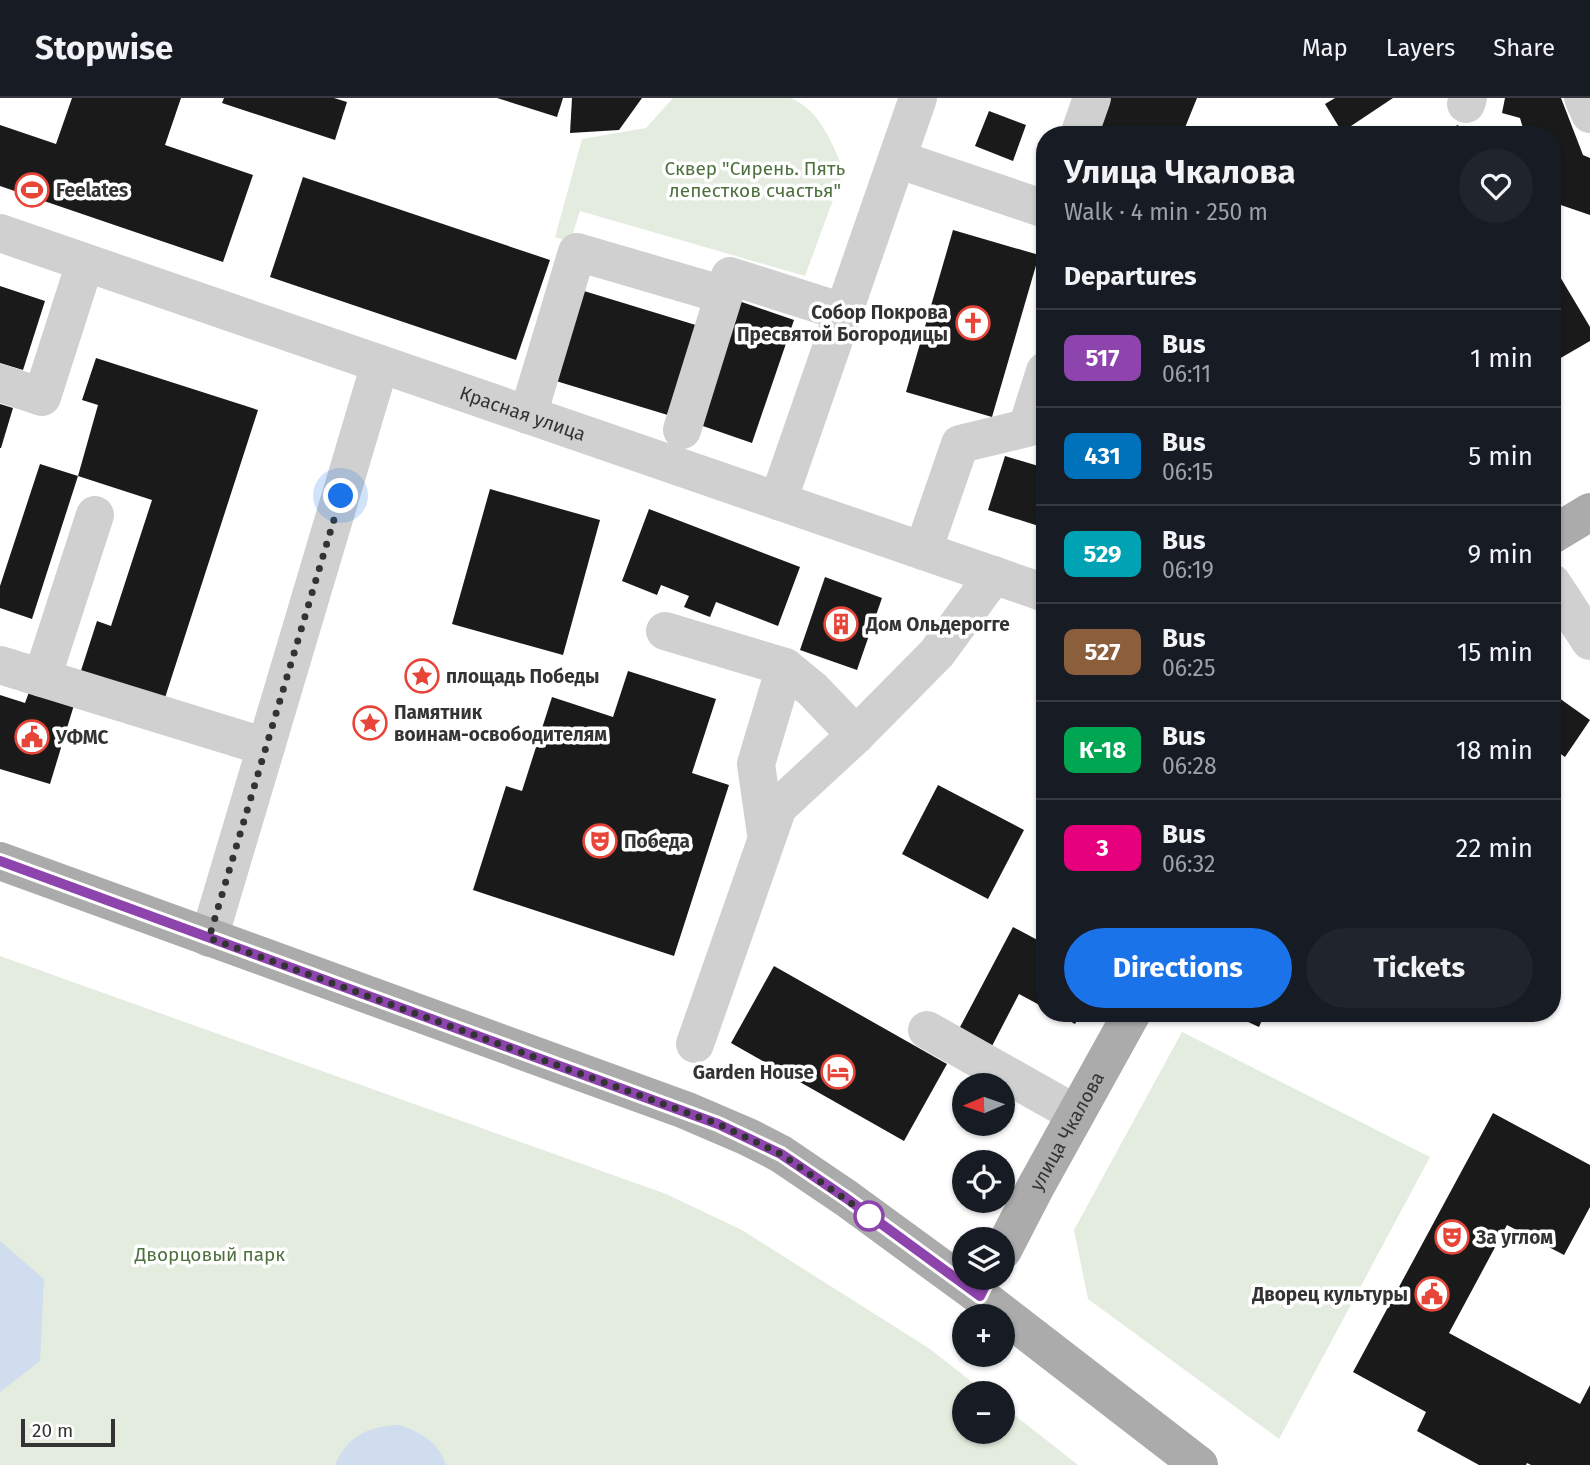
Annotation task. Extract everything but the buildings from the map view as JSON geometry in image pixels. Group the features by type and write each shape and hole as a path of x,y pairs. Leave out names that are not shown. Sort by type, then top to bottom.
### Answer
{"main road":[{"path":"1561,530 1590,512"},
{"path":"0,861 685,1110 781,1154 952,1266"},
{"name":"улица Чкалова","path":"1015,1228 1127,1022"},
{"path":"988,1290 1199,1465"}],"street":[{"path":"778,501 918,98"},
{"path":"1082,126 1092,98"},
{"path":"1583,98 1590,114"},
{"path":"897,159 1036,206"},
{"name":"Красная улица","path":"0,233 1036,590"},
{"path":"528,415 577,252 724,295"},
{"path":"0,383 42,397 85,263"},
{"path":"682,430 730,276 843,312"},
{"path":"209,938 380,364"},
{"path":"923,551 960,444 1027,428 1036,400"},
{"path":"42,678 95,515"},
{"path":"695,1044 766,834 778,807 856,735 937,653 994,575"},
{"path":"1561,597 1590,641"},
{"path":"665,631 785,667 813,690 856,735"},
{"path":"0,665 266,747"},
{"path":"766,834 756,764 785,667"},
{"path":"927,1030 1076,1114"}],"green space":[{"name":"Сквер \"Сирень. Пять лепестков счастья\"","path":"673,98 790,98 809,110 824,128 844,170 805,276 580,211 570,242 555,237 582,139 646,128"},
{"name":"Дворцовый парк","path":"0,956 666,1194 742,1230 930,1349 971,1381 952,1381 952,1444 1015,1444 1015,1415 1078,1465 0,1465"},
{"path":"1182,1032 1430,1157 1279,1439 1088,1299 1074,1230"}],"water":[{"path":"0,1241 44,1279 40,1361 0,1392"},
{"path":"399,1425 434,1444 446,1465 335,1465 346,1447 360,1434"}],"bus line":[{"name":"517","path":"0,861 685,1110 748,1137 781,1154 846,1198 952,1277"},
{"name":"517","path":"971,1290 980,1296 983,1290"}],"place":[{"name":"Feelates","path":"32,190"},
{"name":"Собор Покрова Пресвятой Богородицы","path":"973,323"},
{"name":"Дом Ольдерогге","path":"841,624"},
{"name":"площадь Победы","path":"422,676"},
{"name":"Памятник воинам-освободителям","path":"370,723"},
{"name":"УФМС","path":"32,737"},
{"name":"Победа","path":"600,841"},
{"name":"Garden House","path":"838,1072"},
{"name":"За углом","path":"1452,1237"},
{"name":"Дворец культуры","path":"1432,1294"}],"route":[{"path":"341,496 209,938 685,1110 781,1154 874,1219 869,1216"}]}
